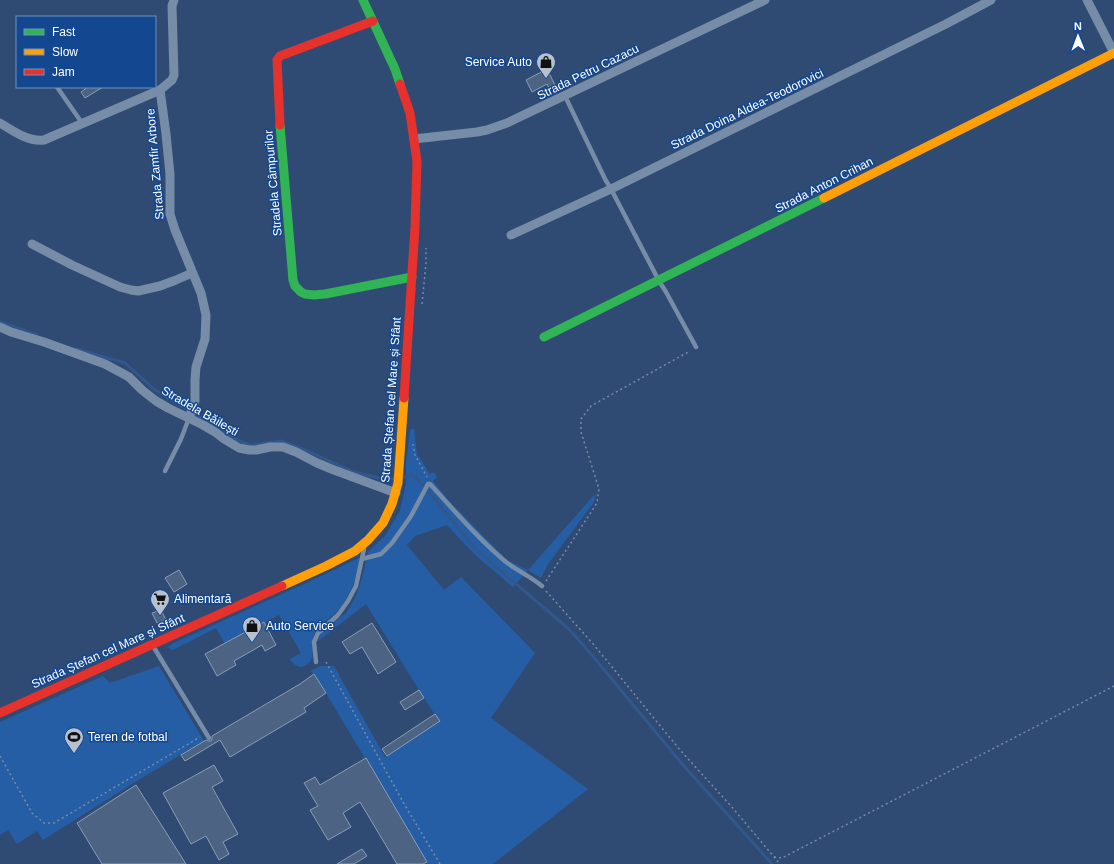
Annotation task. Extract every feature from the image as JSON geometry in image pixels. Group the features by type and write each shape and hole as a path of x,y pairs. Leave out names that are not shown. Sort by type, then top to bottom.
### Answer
{"street":[{"name":"Strada Zamfir Arbore","path":"0,124 28,139 38,141 50,138 160,90 172,80 174,75 172,6 174,0"},
{"name":"Strada Ștefan cel Mare și Sfânt","path":"0,713 326,566 358,549 377,532 394,503 399,471 416,227 416,161 410,113 397,76 363,0"},
{"name":"Strada Petru Cazacu","path":"414,139 487,130 518,119 765,0"},
{"name":"Strada Doina Aldea-Teodorovici","path":"510,235 611,189 946,24 991,0"},
{"path":"1087,0 1114,53"},
{"name":"Stradela Câmpurilor","path":"373,21 280,56 277,60 281,143 293,280 294,286 299,291 307,295 312,295 325,294 412,277"},
{"name":"Strada Anton Crihan","path":"544,337 1114,53"},
{"name":"Strada Zamfir Arbore","path":"160,90 170,174 170,214 201,293 206,321 205,339 196,367 195,396 189,418"},
{"path":"32,244 72,265 120,287 131,290 138,291 160,286 192,273"},
{"name":"Stradela Băilești","path":"0,327 105,364 129,377 156,401 203,425 239,448 256,450 283,447 334,470 397,489"}],"lane":[{"path":"58,88 82,123"},
{"path":"565,96 605,179 696,347"},
{"path":"164,471 181,439 189,418"},
{"path":"362,559 381,554 392,543 411,516 429,484 480,538 507,562 542,586"},
{"path":"316,662 314,642 318,633 338,615 356,586 364,543"},
{"path":"152,644 209,738"}],"path":[{"path":"422,308 426,248"},
{"path":"696,347 591,406 581,419 581,432 599,489 597,503 542,586 594,645 680,750 731,806 780,864"},
{"path":"413,442 415,456 429,484"},
{"path":"326,662 402,802 440,864"},
{"path":"774,857 782,858 1114,686"},
{"path":"0,756 32,813 44,822 54,823 206,733"}],"shaded area":[{"path":"414,428 417,454 430,474 434,472 437,477 433,481 449,501 508,561 528,570 513,587 473,553 447,525 415,536 407,545 444,590 461,577 535,653 491,718 588,789 493,864 428,864 326,693 314,674 310,671 320,666 334,666 385,757 439,721 366,604 318,641 321,633 346,613 356,596 363,575 368,552 385,536 400,511 406,483 406,463 410,430"},
{"path":"596,493 594,502 548,564 541,578 528,570"},
{"path":"359,558 358,570 350,592 334,615 319,627 314,634 311,661 305,666 300,667 293,663 290,659 301,653 279,615 225,644 216,628 175,649 171,650 168,647 174,643"},
{"path":"159,666 204,741 135,782 43,840 37,831 17,844 8,830 0,835 0,722 103,676 110,683"}],"building":[{"path":"547,69 555,85 549,88 547,84 532,92 526,80"},
{"path":"87,88 101,88 85,98 81,92"},
{"path":"179,570 187,584 174,592 165,578"},
{"path":"161,610 166,620 157,623 152,613"},
{"path":"264,622 276,645 265,651 262,645 234,661 236,665 217,676 205,654"},
{"path":"372,623 396,662 378,674 362,647 350,654 342,642"},
{"path":"314,674 326,693 304,708 306,712 230,757 220,740 185,761 181,755 206,740 211,741 212,736 300,684"},
{"path":"419,690 424,698 405,710 400,702"},
{"path":"435,714 440,721 387,756 382,749"},
{"path":"366,758 427,862 423,864 397,864 360,802 343,813 351,827 328,840 310,810 318,806 304,783 315,777 320,785"},
{"path":"214,765 223,781 212,787 238,834 223,842 229,854 219,860 206,836 191,844 163,793"},
{"path":"136,785 186,864 102,864 77,823"},
{"path":"362,849 367,856 354,864 337,864"}],"waterway":[{"path":"0,322 37,335"},
{"path":"77,349 125,363 155,390 237,440 250,445 281,441 303,449 354,472 387,480 394,478"},
{"path":"402,477 413,475 424,486 474,547 569,629 683,765 772,864"}],"traffic: fast":[{"path":"363,0 395,69 400,84"},
{"path":"280,125 293,280 295,286 305,294 314,295 412,277"},
{"path":"544,337 824,198"}],"traffic: slow":[{"path":"824,198 1114,53"},
{"path":"282,586 355,551 368,540 383,523 392,504 398,483 404,398"}],"traffic: jam":[{"path":"280,125 277,60 280,56 373,21"},
{"path":"400,84 410,113 417,161 415,227 404,398"},
{"path":"0,713 282,586"}],"place":[{"name":"Service Auto","path":"546,79"},
{"name":"Alimentară","path":"160,616"},
{"name":"Auto Service","path":"252,643"},
{"name":"Teren de fotbal","path":"74,754"}]}
